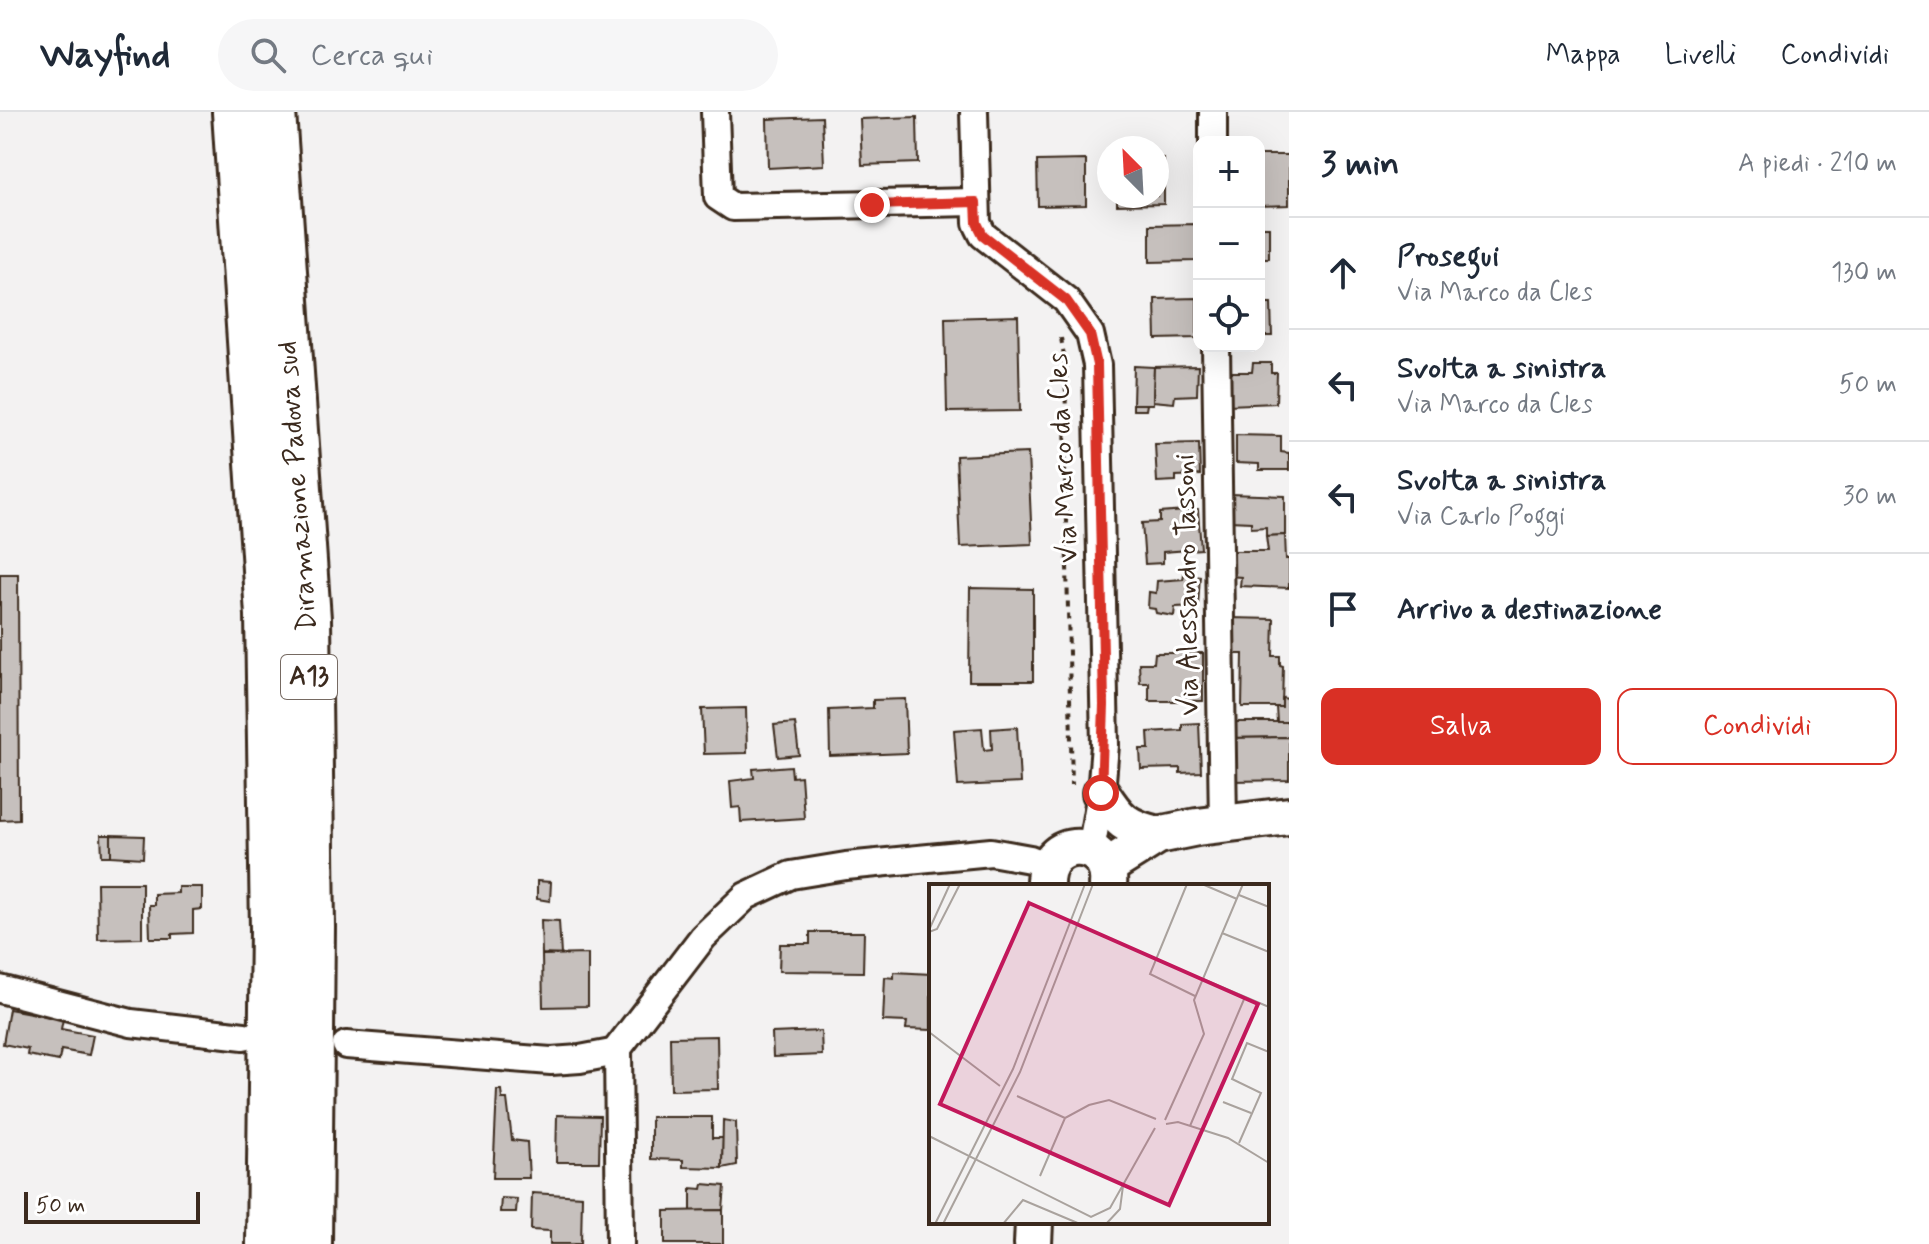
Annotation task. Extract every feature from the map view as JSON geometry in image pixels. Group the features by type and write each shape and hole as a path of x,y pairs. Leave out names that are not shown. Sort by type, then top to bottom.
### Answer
{"highway":[{"name":"Diramazione Padova sud","path":"235,112 268,615 273,929 269,1244"},
{"name":"Diramazione Padova sud","path":"273,112 308,619 312,927 309,1244"}],"street":[{"path":"715,112 718,197 733,207 976,202"},
{"name":"Via Marco da Cles","path":"974,112 977,223 983,235 1066,300 1090,334 1097,365 1104,705 1086,794 1102,868"},
{"path":"1213,112 1213,136"},
{"name":"Via Alessandro Tassoni","path":"1216,352 1223,824"},
{"path":"1086,794 1133,830 1158,835"},
{"path":"620,1244 617,1052 703,937 746,896 791,875 846,866 991,852 1030,859 1046,876 1061,852 1070,848 1102,868 1158,835 1289,816"},
{"path":"0,989 131,1023 244,1036"},
{"path":"346,1045 551,1061 617,1052"},
{"path":"1033,1244 1034,1224"}],"path":[{"path":"1058,331 1063,340 1066,367 1065,478 1086,794"}],"building":[{"path":"822,117 824,165 768,168 767,119"},
{"path":"917,117 918,163 862,165 860,119"},
{"path":"1265,155 1289,155 1289,205 1265,206"},
{"path":"1086,160 1086,205 1038,206 1037,161"},
{"path":"1193,224 1193,261 1150,262 1150,225"},
{"path":"1265,227 1269,227 1269,258 1265,258"},
{"path":"1193,298 1193,338 1156,339 1155,299"},
{"path":"1265,303 1271,303 1272,336 1265,336"},
{"path":"1018,316 1020,411 947,412 945,318"},
{"path":"1253,363 1271,363 1271,373 1277,373 1276,403 1228,405 1228,372 1252,372"},
{"path":"1134,366 1154,367 1153,404 1133,404"},
{"path":"1198,366 1197,395 1175,396 1174,403 1153,401 1154,367"},
{"path":"1133,404 1147,404 1146,410 1133,410"},
{"path":"1236,435 1281,436 1281,452 1289,453 1289,470 1259,470 1259,464 1236,463"},
{"path":"1199,443 1200,475 1176,476 1176,481 1157,482 1155,444"},
{"path":"1028,453 1032,544 960,547 956,456"},
{"path":"1229,494 1285,496 1285,535 1266,536 1266,527 1251,528 1251,522 1229,521"},
{"path":"1198,510 1201,549 1163,552 1163,563 1145,564 1142,523 1160,522 1160,513"},
{"path":"1285,535 1289,588 1240,586 1241,577 1229,576 1228,551 1268,551 1266,536"},
{"path":"0,574 18,574 19,819 0,820"},
{"path":"1184,574 1200,576 1198,606 1175,607 1174,616 1156,613 1155,609 1148,608 1149,592 1156,593 1157,581 1183,579"},
{"path":"970,588 1033,589 1033,681 969,681"},
{"path":"1231,618 1274,619 1273,656 1280,656 1280,665 1283,666 1282,707 1242,707 1243,654 1230,654"},
{"path":"1155,653 1203,653 1203,701 1149,701 1149,683 1140,683 1139,663 1154,663"},
{"path":"1282,698 1289,699 1289,722 1277,722 1276,707 1282,707"},
{"path":"905,699 907,753 830,756 829,710 873,708 873,700"},
{"path":"746,708 747,753 704,754 702,709"},
{"path":"1226,722 1289,722 1289,737 1230,738"},
{"path":"795,723 799,755 778,757 774,725"},
{"path":"1199,723 1201,772 1180,773 1180,768 1141,769 1140,749 1149,749 1148,732 1182,730 1182,724"},
{"path":"1017,727 1020,783 958,786 954,730 982,728 984,750 992,749 991,729"},
{"path":"1289,737 1289,780 1230,781 1230,738"},
{"path":"791,766 792,777 801,776 804,818 741,822 740,807 732,808 730,781 754,778 753,769"},
{"path":"101,835 111,835 111,856 102,856"},
{"path":"111,835 144,836 143,858 111,856"},
{"path":"537,881 551,882 550,901 537,899"},
{"path":"97,883 142,883 142,938 98,939"},
{"path":"178,887 202,887 202,909 193,910 193,933 172,934 172,938 150,938 149,905 154,905 154,894 178,893"},
{"path":"541,920 559,921 561,955 542,954"},
{"path":"810,932 864,932 863,972 779,971 780,944 810,944"},
{"path":"588,954 588,1006 543,1007 542,955"},
{"path":"894,972 929,974 929,1030 906,1029 907,1022 883,1021 885,977 894,978"},
{"path":"9,1009 63,1019 61,1029 93,1035 89,1055 61,1050 59,1061 27,1055 28,1049 3,1044"},
{"path":"821,1031 822,1055 773,1057 772,1033"},
{"path":"717,1036 718,1089 671,1090 670,1037"},
{"path":"497,1090 501,1090 502,1099 507,1099 512,1140 527,1142 529,1178 493,1178"},
{"path":"557,1115 600,1116 599,1162 556,1162"},
{"path":"651,1117 712,1117 712,1138 723,1138 722,1168 683,1167 683,1160 651,1159"},
{"path":"723,1120 736,1122 737,1165 722,1168"},
{"path":"703,1184 725,1186 723,1210 691,1211 691,1188 702,1189"},
{"path":"532,1193 582,1196 581,1244 550,1244 550,1231 531,1230"},
{"path":"501,1198 517,1199 516,1212 500,1212"},
{"path":"723,1210 723,1244 665,1244 665,1211"}],"route":[{"path":"872,205 976,202 977,223 983,235 1066,300 1090,334 1097,365 1101,478 1105,745 1101,793"}]}
